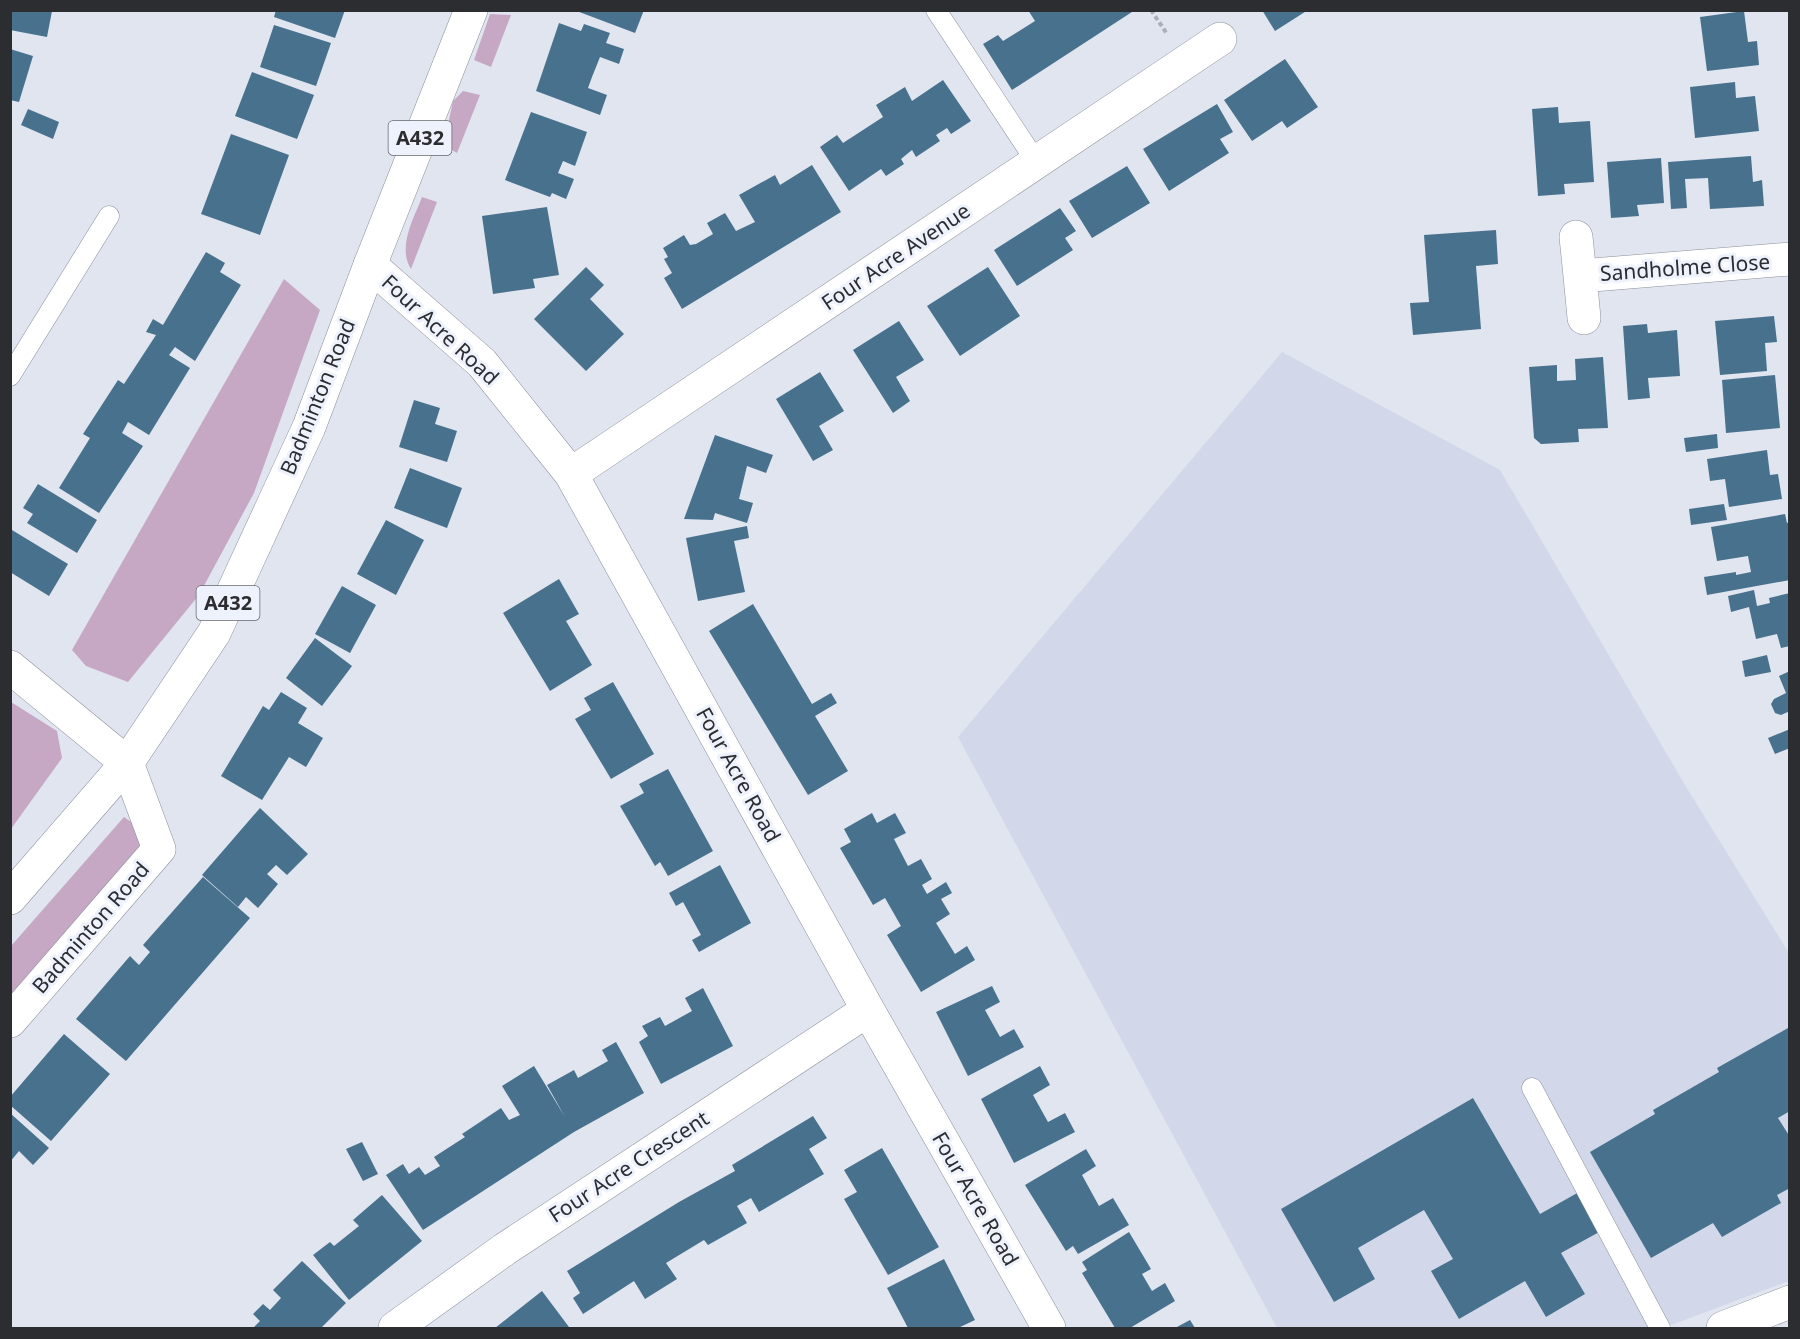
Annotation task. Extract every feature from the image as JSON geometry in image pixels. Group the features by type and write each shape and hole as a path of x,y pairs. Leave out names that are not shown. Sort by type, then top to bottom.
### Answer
{"street":[{"name":"Badminton Road","path":"10,898 127,763 214,633 309,427 370,265 471,10"},
{"name":"Four Acre Avenue","path":"572,474 1220,39"},
{"name":"Sandholme Close","path":"1576,237 1584,318"},
{"name":"Sandholme Close","path":"1580,276 1790,260"},
{"name":"Four Acre Road","path":"370,265 482,363 572,474 868,1010 1049,1329"},
{"path":"10,668 127,763"},
{"name":"Badminton Road","path":"10,1021 159,849 127,763"},
{"name":"Four Acre Crescent","path":"394,1329 506,1249 868,1010"},
{"path":"1723,1329 1790,1302"}],"lane":[{"path":"936,10 1037,163"},
{"path":"10,376 109,216"},
{"path":"1532,1088 1660,1329"}],"shaded area":[{"path":"490,14 511,15 491,67 474,60"},
{"path":"463,91 480,95 457,153 445,146 445,139 453,101"},
{"path":"422,197 437,202 411,269 407,260 406,242"},
{"path":"284,279 320,310 254,493 199,595 128,682 86,666 72,650"},
{"path":"1282,352 1500,470 1688,790 1789,953 1789,1281 1663,1328 1277,1328 958,737"},
{"path":"11,702 57,731 62,758 11,829"},
{"path":"124,817 137,826 142,842 118,876 11,1000 11,946"}],"building":[{"path":"10,10 52,11 47,37 10,30"},
{"path":"276,10 345,10 335,38 274,17"},
{"path":"574,10 644,10 635,33"},
{"path":"1028,10 1135,10 1012,90 983,44 998,35 1003,41 1035,21"},
{"path":"1262,10 1308,10 1275,31"},
{"path":"1744,11 1748,42 1757,41 1759,65 1707,71 1700,17"},
{"path":"559,23 581,31 584,24 610,33 606,43 624,49 619,64 600,57 588,88 607,95 600,115 536,91"},
{"path":"274,25 331,43 316,86 260,67"},
{"path":"10,49 33,56 19,102 10,100"},
{"path":"1285,59 1318,107 1287,128 1282,121 1252,141 1224,100"},
{"path":"252,72 314,95 297,139 235,116"},
{"path":"943,80 971,121 951,134 947,128 936,135 940,141 916,157 912,150 901,159 904,164 886,176 881,169 849,191 820,147 837,135 843,143 883,117 876,105 905,87 912,101"},
{"path":"1735,82 1736,98 1755,96 1759,131 1695,138 1690,87"},
{"path":"1217,104 1233,132 1220,139 1229,153 1169,191 1143,149"},
{"path":"1558,107 1559,123 1590,121 1594,182 1564,184 1565,194 1538,196 1532,109"},
{"path":"28,109 59,122 53,139 21,125"},
{"path":"531,112 587,132 575,166 563,161 558,173 574,179 566,199 552,193 550,197 505,180"},
{"path":"231,134 289,155 260,235 201,214"},
{"path":"1751,156 1753,182 1762,180 1764,206 1710,209 1708,178 1685,179 1687,208 1671,209 1668,162"},
{"path":"1661,158 1664,203 1637,205 1639,216 1611,218 1607,162"},
{"path":"812,165 841,212 682,309 664,278 672,273 664,259 668,257 663,248 684,235 690,245 696,244 713,234 707,223 725,213 736,231 755,222 739,195 775,175 780,185"},
{"path":"1127,166 1150,203 1092,238 1069,201"},
{"path":"547,207 559,275 533,279 535,288 493,294 482,216"},
{"path":"1060,208 1076,231 1065,238 1073,250 1017,286 994,250"},
{"path":"1496,230 1498,264 1476,266 1481,329 1413,335 1410,303 1429,302 1424,235"},
{"path":"206,252 225,263 220,272 241,285 195,361 175,347 169,355 190,368 149,435 128,422 122,433 143,446 99,513 59,488 90,438 83,434 118,380 124,384 156,335 146,332 153,319 163,325"},
{"path":"586,267 604,285 590,299 624,334 586,371 534,319"},
{"path":"988,267 1020,316 960,356 927,306"},
{"path":"1774,316 1777,342 1765,343 1767,371 1720,375 1715,321"},
{"path":"899,321 924,360 896,377 910,401 893,413 853,350"},
{"path":"1647,324 1648,333 1677,330 1680,376 1648,378 1650,398 1628,400 1623,326"},
{"path":"1603,357 1608,428 1578,429 1579,442 1541,444 1534,438 1529,367 1557,365 1557,381 1576,380 1575,359"},
{"path":"820,372 844,411 819,426 833,450 813,461 776,399"},
{"path":"1775,375 1780,428 1726,433 1722,380"},
{"path":"414,400 440,408 435,424 457,431 447,462 399,447"},
{"path":"1717,434 1718,448 1686,452 1684,438"},
{"path":"715,435 773,455 766,473 747,466 739,499 753,503 747,523 715,513 713,520 684,519"},
{"path":"1767,450 1770,475 1778,474 1782,499 1729,507 1725,479 1710,481 1707,459"},
{"path":"410,468 462,488 447,528 394,508"},
{"path":"38,484 97,520 77,553 27,523 33,514 23,508"},
{"path":"1724,504 1727,520 1691,525 1689,509"},
{"path":"1785,514 1787,523 1790,522 1790,580 1707,595 1704,577 1751,572 1748,556 1717,561 1711,527"},
{"path":"386,520 424,540 396,595 357,574"},
{"path":"747,526 749,538 734,541 745,592 698,601 686,538"},
{"path":"12,530 68,564 49,596 10,572"},
{"path":"559,579 579,614 566,621 592,665 550,691 503,613"},
{"path":"342,586 376,605 350,653 315,634"},
{"path":"1754,590 1757,606 1770,603 1769,598 1790,593 1790,646 1781,648 1777,634 1756,639 1749,607 1731,612 1728,596"},
{"path":"753,604 812,704 831,693 837,703 815,716 848,771 808,795 709,631"},
{"path":"315,638 352,666 322,706 286,678"},
{"path":"1767,655 1771,672 1745,677 1742,661"},
{"path":"1790,671 1790,711 1781,715 1775,713 1771,704 1774,699 1786,693 1779,676"},
{"path":"613,682 654,754 611,779 575,719 591,710 584,698"},
{"path":"281,692 307,708 298,723 323,738 306,767 289,757 262,800 221,776 263,706 269,710"},
{"path":"1790,729 1790,748 1775,754 1768,738"},
{"path":"668,769 713,851 668,876 660,862 655,866 620,806 644,793 639,784"},
{"path":"260,808 308,854 287,875 276,865 267,874 278,884 258,908 246,897 238,907 202,875"},
{"path":"872,813 877,823 895,813 906,833 894,839 908,866 921,859 932,879 922,885 927,894 946,882 952,893 941,899 950,914 936,923 955,954 967,946 975,960 921,992 887,935 901,926 885,898 873,905 840,848 851,842 844,829"},
{"path":"720,865 751,923 699,952 692,940 701,935 683,902 676,906 669,893"},
{"path":"203,877 250,918 126,1061 76,1019 130,956 139,965 150,952 143,945"},
{"path":"992,986 1000,1002 985,1010 1000,1037 1014,1029 1024,1047 968,1076 936,1012"},
{"path":"703,988 733,1046 661,1084 639,1042 648,1036 642,1026 660,1017 665,1026 692,1011 685,998"},
{"path":"1788,1028 1790,1111 1778,1118 1790,1137 1790,1188 1777,1195 1781,1203 1722,1237 1713,1223 1651,1258 1590,1152 1655,1114 1653,1110 1719,1072 1717,1068"},
{"path":"64,1034 110,1074 51,1141 10,1105 10,1097"},
{"path":"616,1042 644,1093 574,1132 423,1230 386,1175 403,1164 409,1174 419,1167 425,1175 440,1166 434,1157 465,1137 462,1134 501,1108 509,1120 520,1115 502,1086 534,1066 565,1117 547,1085 574,1070 578,1078 608,1061 602,1050"},
{"path":"1040,1066 1050,1085 1033,1095 1048,1122 1065,1113 1075,1132 1014,1163 981,1099"},
{"path":"1473,1098 1540,1214 1579,1192 1601,1231 1561,1253 1585,1294 1546,1317 1525,1281 1459,1319 1431,1271 1453,1259 1424,1210 1358,1248 1375,1279 1334,1302 1281,1209"},
{"path":"10,1113 49,1148 33,1165 19,1151 10,1162"},
{"path":"813,1116 827,1138 809,1149 824,1174 759,1212 751,1198 737,1206 747,1223 708,1245 704,1240 666,1263 677,1279 645,1299 634,1281 583,1314 573,1298 580,1293 567,1271 679,1202 735,1171 732,1165"},
{"path":"362,1142 378,1174 363,1181 346,1149"},
{"path":"882,1148 939,1247 888,1275 844,1199 857,1192 844,1170"},
{"path":"1086,1149 1096,1166 1082,1175 1099,1206 1113,1198 1129,1225 1078,1254 1073,1246 1066,1251 1025,1185"},
{"path":"382,1195 422,1241 349,1300 313,1255 330,1242 334,1246 359,1226 353,1220"},
{"path":"1129,1232 1151,1269 1142,1274 1152,1291 1165,1283 1175,1301 1130,1328 1115,1328 1082,1273 1087,1270 1082,1262"},
{"path":"944,1259 975,1320 958,1328 908,1328 887,1288"},
{"path":"302,1261 346,1303 321,1328 253,1328 260,1321 253,1314 263,1304 270,1310 281,1298 273,1290"},
{"path":"542,1291 569,1327 495,1328"},
{"path":"1190,1320 1195,1328 1175,1328"}]}
